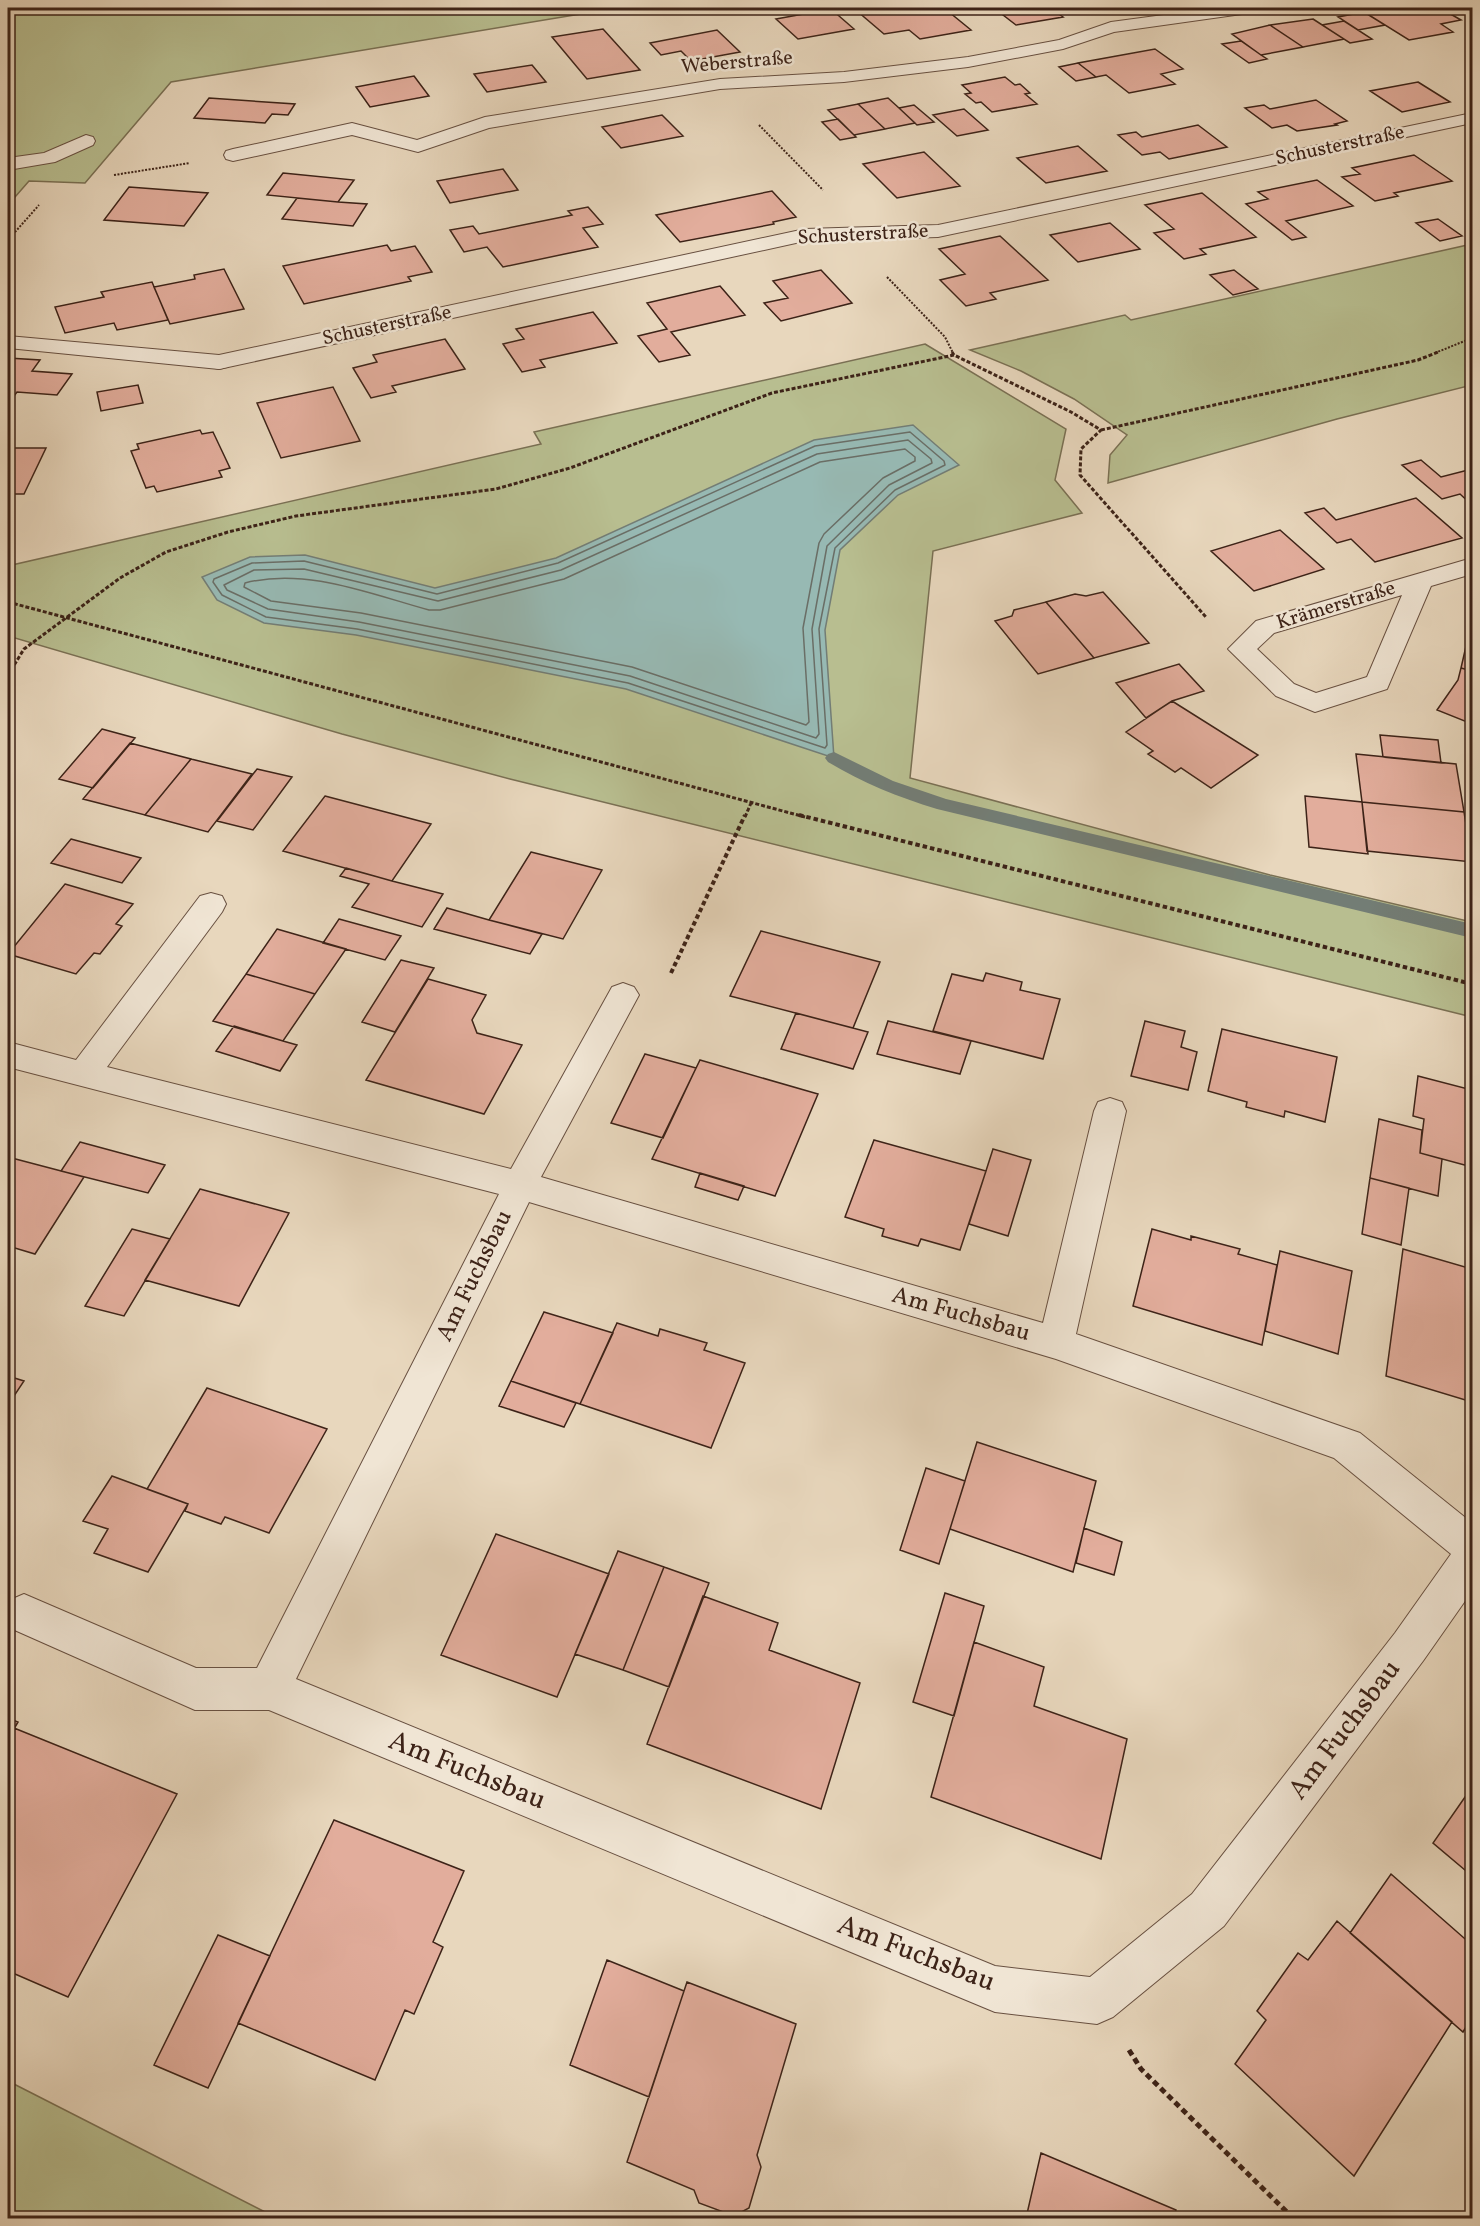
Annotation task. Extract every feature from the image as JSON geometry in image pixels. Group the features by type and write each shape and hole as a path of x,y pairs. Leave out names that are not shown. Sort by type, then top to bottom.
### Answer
{"street":[{"name":"Weberstraße","path":"233,155 352,129 418,146 486,123 532,115 720,84 844,77 968,62 1063,44 1111,27 1249,8"},
{"name":"Schusterstraße","path":"8,342 219,362 805,235 938,231 1473,118"},
{"path":"8,164 48,158 86,141"},
{"name":"Krämerstraße","path":"1421,580 1378,683 1315,703 1285,690 1242,649 1265,627 1421,580 1473,566"},
{"path":"83,1075 211,904"},
{"name":"Am Fuchsbau","path":"269,1689 520,1185 623,994"},
{"name":"Am Fuchsbau","path":"8,1055 520,1185 1056,1343 1347,1445 1473,1547"},
{"name":"Am Fuchsbau","path":"1056,1343 1110,1110"},
{"name":"Am Fuchsbau","path":"24,1614 195,1689 269,1689 995,1989 1097,2001 1208,1910 1409,1647 1473,1558"}],"path":[{"path":"106,177 233,155"},
{"path":"8,240 46,196"},
{"path":"1242,649 1215,628 1080,475 1081,449 1101,430 1418,360 1473,338"},
{"path":"8,675 24,649 120,578 166,552 228,532 296,516 496,489 570,468 772,393 954,355 1071,412 1101,430"},
{"path":"8,602 751,803 1473,984"},
{"path":"623,994 666,982 751,803"},
{"path":"1097,2001 1141,2069 1293,2218"}],"green space":[{"path":"8,8 617,8 171,82 85,183 29,181 8,205"},
{"path":"1472,244 1472,385 1337,419 1108,483 1110,455 1127,435 1074,399 1021,371 970,350 1125,315 1131,320"},
{"path":"925,344 1066,429 1055,480 1082,513 933,551 910,778 1270,875 1472,922 1472,1017 510,779 342,734 8,636 8,570 12,565 541,444 534,432"},
{"path":"8,2081 277,2218 8,2218"}],"water":[{"path":"913,425 959,465 898,495 840,550 825,630 834,758 626,689 356,635 264,623 217,600 202,577 250,557 305,555 435,588 556,558 814,440"}],"building":[{"path":"876,8 944,8 971,30 920,39 909,30 884,34 857,11"},
{"path":"994,8 1050,8 1063,17 1016,25"},
{"path":"1390,8 1440,8 1461,20 1441,24 1453,32 1409,40 1364,12"},
{"path":"831,9 854,29 798,39 776,19"},
{"path":"1364,12 1385,25 1358,30 1338,17"},
{"path":"1313,19 1344,39 1303,47 1270,25"},
{"path":"1344,21 1372,39 1350,43 1322,25"},
{"path":"1270,25 1303,47 1261,55 1232,34"},
{"path":"603,29 640,70 587,79 552,37"},
{"path":"717,30 740,52 691,61 681,51 661,55 650,43"},
{"path":"1241,41 1267,59 1249,63 1222,44"},
{"path":"1155,49 1183,69 1161,74 1175,84 1129,93 1106,75 1096,77 1078,63"},
{"path":"1078,63 1096,77 1076,81 1059,67"},
{"path":"532,65 546,82 487,92 474,74"},
{"path":"414,76 429,96 370,107 356,87"},
{"path":"1005,77 1015,85 1020,84 1030,93 1025,94 1037,104 992,112 981,102 976,103 965,94 971,93 962,85"},
{"path":"1418,82 1450,102 1402,112 1370,91"},
{"path":"209,98 295,104 288,115 272,114 265,123 194,118"},
{"path":"888,98 915,123 885,129 858,104"},
{"path":"1316,100 1347,121 1335,124 1337,125 1297,131 1287,125 1272,128 1245,108 1264,105 1270,109"},
{"path":"858,104 885,129 854,135 828,110"},
{"path":"914,105 934,122 917,125 899,108"},
{"path":"964,109 988,130 957,136 933,115"},
{"path":"662,115 683,136 621,148 602,127"},
{"path":"838,119 856,137 840,140 822,122"},
{"path":"1198,125 1227,147 1169,159 1160,152 1142,155 1118,135 1136,132 1142,137"},
{"path":"1078,146 1107,171 1046,183 1017,158"},
{"path":"924,152 960,186 897,198 863,164"},
{"path":"1414,155 1452,181 1394,193 1398,196 1375,201 1342,177 1360,174 1352,168"},
{"path":"503,169 518,190 450,203 437,181"},
{"path":"283,173 354,180 338,202 267,195"},
{"path":"1317,180 1353,206 1286,221 1306,237 1292,240 1246,204 1268,199 1258,192"},
{"path":"129,187 208,193 184,226 104,220"},
{"path":"772,191 796,217 773,222 774,224 680,242 656,215"},
{"path":"1202,193 1256,237 1200,249 1206,254 1184,259 1154,233 1174,229 1145,205"},
{"path":"297,198 367,204 353,226 282,219"},
{"path":"588,207 603,224 583,228 598,247 503,267 487,247 464,252 450,230 473,226 479,234 572,215 568,211"},
{"path":"1438,219 1462,236 1440,241 1416,223"},
{"path":"1110,223 1140,249 1078,262 1050,235"},
{"path":"1000,236 1048,280 990,293 996,299 966,306 940,280 965,274 939,249"},
{"path":"387,245 391,251 415,246 432,272 408,277 411,281 304,304 283,266"},
{"path":"224,269 244,309 170,324 154,287 195,279 194,275"},
{"path":"821,270 852,303 781,321 764,303 788,298 773,281"},
{"path":"1234,270 1258,289 1233,295 1210,275"},
{"path":"152,282 168,320 117,330 114,323 65,333 55,307 104,297 101,292"},
{"path":"720,286 745,315 671,332 690,355 659,362 638,336 667,329 647,303"},
{"path":"593,312 617,343 540,360 545,367 522,372 503,344 524,339 516,329"},
{"path":"445,339 465,369 392,386 396,392 371,398 353,368 377,362 373,355"},
{"path":"8,358 40,360 32,371 72,374 57,395 17,392 8,404"},
{"path":"138,385 143,403 101,411 97,392"},
{"path":"333,387 360,441 281,458 257,403"},
{"path":"200,430 202,434 213,432 230,468 219,471 222,477 157,492 154,486 146,488 131,451 139,449 137,444"},
{"path":"8,448 46,448 24,494 8,494"},
{"path":"1421,460 1441,477 1472,469 1472,505 1460,494 1442,499 1402,465"},
{"path":"1416,498 1462,538 1375,562 1351,539 1337,543 1305,513 1324,508 1336,520"},
{"path":"1280,530 1324,569 1254,591 1211,551"},
{"path":"1103,592 1149,643 1094,658 1046,602 1075,594 1086,596"},
{"path":"1046,602 1094,658 1038,674 995,621 1012,616 1014,610"},
{"path":"1472,620 1472,671 1461,668"},
{"path":"1179,664 1204,691 1172,701 1146,718 1116,683"},
{"path":"1461,668 1472,671 1472,724 1437,710 1458,680"},
{"path":"1172,701 1258,755 1211,788 1181,768 1175,772 1148,754 1153,751 1126,732"},
{"path":"102,729 135,738 93,788 59,779"},
{"path":"1380,735 1438,740 1441,763 1383,757"},
{"path":"130,743 191,759 145,815 83,799"},
{"path":"1356,754 1456,764 1464,812 1362,802"},
{"path":"191,759 252,774 208,832 145,815"},
{"path":"257,769 292,777 253,830 217,821"},
{"path":"325,796 431,824 392,881 283,851"},
{"path":"1305,796 1362,802 1368,854 1309,847"},
{"path":"1362,802 1464,812 1472,862 1367,851"},
{"path":"71,839 141,858 122,883 51,863"},
{"path":"531,852 602,870 563,939 489,920"},
{"path":"346,868 443,894 422,927 352,907 369,884 340,876"},
{"path":"65,884 133,904 116,924 122,926 100,954 94,953 76,974 8,954"},
{"path":"447,908 542,934 530,954 434,929"},
{"path":"339,919 401,936 385,960 323,943"},
{"path":"277,929 346,949 315,994 246,974"},
{"path":"761,931 880,962 853,1028 730,996"},
{"path":"401,960 434,968 395,1032 362,1022"},
{"path":"986,973 1022,982 1020,990 1060,999 1043,1059 933,1031 952,974 983,981"},
{"path":"246,974 315,994 283,1041 213,1021"},
{"path":"428,979 486,995 472,1020 477,1033 522,1045 484,1114 366,1080"},
{"path":"796,1013 868,1032 853,1069 781,1049"},
{"path":"888,1021 971,1041 960,1074 877,1054"},
{"path":"1145,1021 1185,1031 1181,1047 1197,1052 1188,1090 1131,1076"},
{"path":"234,1026 297,1045 280,1071 216,1051"},
{"path":"1222,1029 1337,1057 1325,1122 1285,1111 1284,1117 1246,1107 1247,1102 1208,1091"},
{"path":"645,1054 696,1068 663,1138 611,1123"},
{"path":"700,1060 818,1094 775,1196 652,1159"},
{"path":"1418,1076 1472,1090 1472,1167 1420,1153 1424,1119 1413,1116"},
{"path":"1379,1119 1422,1130 1420,1153 1442,1159 1438,1196 1370,1178"},
{"path":"874,1140 986,1171 960,1250 921,1239 918,1246 882,1236 884,1229 845,1217"},
{"path":"80,1142 165,1165 148,1193 61,1171"},
{"path":"993,1149 1031,1160 1008,1236 969,1224"},
{"path":"8,1157 84,1177 35,1254 8,1246"},
{"path":"700,1173 744,1186 738,1200 695,1187"},
{"path":"1370,1178 1409,1188 1401,1245 1362,1234"},
{"path":"200,1189 289,1213 239,1306 145,1280"},
{"path":"132,1229 170,1239 124,1316 85,1306"},
{"path":"1152,1229 1191,1240 1191,1236 1240,1249 1238,1254 1277,1265 1262,1345 1133,1306"},
{"path":"1403,1249 1472,1269 1472,1402 1386,1376"},
{"path":"1280,1251 1352,1271 1338,1354 1265,1331"},
{"path":"544,1312 613,1333 580,1404 511,1381"},
{"path":"617,1323 658,1336 660,1329 707,1343 704,1350 745,1363 711,1448 580,1404"},
{"path":"8,1376 24,1381 8,1405"},
{"path":"511,1381 576,1403 564,1427 499,1406"},
{"path":"207,1388 327,1429 269,1533 225,1517 221,1524 185,1511 188,1504 147,1489"},
{"path":"977,1442 1096,1481 1073,1572 950,1529"},
{"path":"926,1468 965,1481 939,1564 900,1550"},
{"path":"112,1476 188,1504 148,1572 94,1553 108,1529 83,1521"},
{"path":"1084,1528 1122,1542 1114,1575 1076,1563"},
{"path":"496,1534 609,1574 557,1697 441,1655"},
{"path":"618,1551 664,1567 623,1670 575,1654"},
{"path":"664,1567 709,1583 669,1687 623,1670"},
{"path":"945,1593 984,1606 954,1716 913,1702"},
{"path":"703,1596 778,1623 769,1650 860,1683 821,1809 647,1744"},
{"path":"974,1642 1044,1667 1034,1706 1127,1739 1101,1859 931,1797"},
{"path":"8,1718 18,1722 8,1739"},
{"path":"14,1728 177,1794 68,1997 8,1971 8,1739"},
{"path":"1472,1787 1472,1876 1433,1843"},
{"path":"334,1820 464,1871 433,1942 443,1947 414,2014 405,2010 375,2080 238,2023"},
{"path":"1391,1874 1472,1945 1472,2017 1463,2032 1350,1933"},
{"path":"1337,1921 1452,2022 1354,2176 1235,2064 1266,2020 1257,2011 1298,1953 1308,1960"},
{"path":"218,1935 270,1956 208,2088 154,2065"},
{"path":"607,1960 684,1991 649,2097 570,2065"},
{"path":"687,1982 796,2024 757,2155 761,2167 749,2208 734,2216 699,2203 694,2190 627,2162"},
{"path":"1041,2153 1176,2210 1174,2218 1026,2218"}],"waterway":[{"path":"834,758 887,786 973,813 1472,931"}]}
